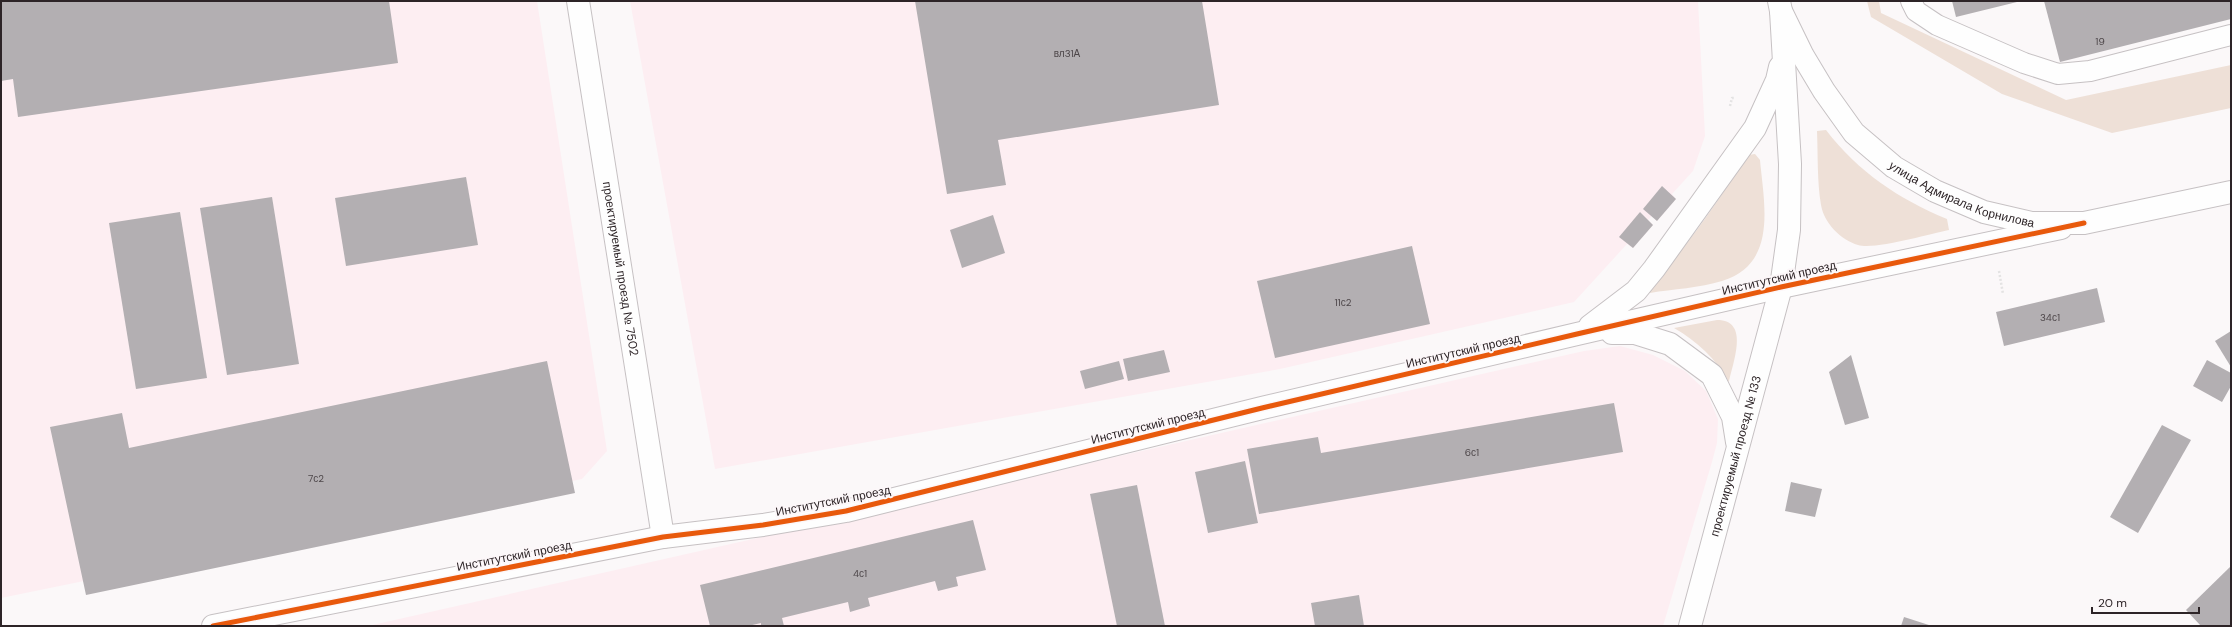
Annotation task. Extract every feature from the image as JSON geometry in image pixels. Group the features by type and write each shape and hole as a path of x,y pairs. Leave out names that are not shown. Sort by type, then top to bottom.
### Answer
{"street":[{"name":"проектируемый проезд № 7502","path":"578,1 663,537"},
{"name":"проектируемый проезд № 133","path":"1690,626 1781,287 1789,230 1790,164 1784,50 1780,6"},
{"name":"улица Адмирала Корнилова","path":"1780,6 1803,56 1824,91 1850,127 1894,167 1935,191 1984,212 2032,223 2084,223 2231,192"},
{"path":"1577,334 1598,322 1636,291 1659,262 1755,128 1777,80 1784,50"},
{"name":"Институтский проезд","path":"213,626 663,537 762,525 846,511 1262,408 1577,334 1781,287 2084,223"},
{"path":"1577,334 1635,333 1670,344 1712,375 1733,417 1738,448"}],"lane":[{"path":"1911,1 1916,12 1937,25 2024,63 2058,74 2090,71 2231,36"}],"shaded area":[{"path":"1,1 537,1 607,451 582,479 1,598"},
{"path":"630,1 1698,1 1705,136 1693,171 1672,194 1676,199 1657,221 1652,216 1648,220 1653,225 1633,248 1627,244 1574,302 1280,369 715,469"},
{"path":"1867,1 1879,1 1881,13 2066,100 2231,65 2231,108 2112,133 2002,94 1871,17"},
{"path":"1826,130 1852,159 1880,183 1912,203 1947,219 1949,230 1889,244 1866,246 1852,243 1840,235 1834,230 1826,218 1821,205 1818,177 1817,131"},
{"path":"1755,154 1760,160 1764,195 1764,231 1760,247 1752,261 1740,273 1722,281 1696,287 1650,293 1648,289 1688,241 1748,155"},
{"path":"1717,320 1727,322 1733,327 1736,334 1736,354 1729,382 1718,365 1705,351 1691,339 1674,328"},
{"path":"1620,346 1653,355 1685,371 1706,391 1718,419 1717,443 1712,462 1663,626 368,626 1584,351"}],"building":[{"path":"1,1 389,1 398,63 18,117 13,79 1,81"},
{"path":"915,1 1202,1 1219,105 998,140 1006,185 947,194"},
{"path":"1952,1 2017,1 2017,2 1956,17"},
{"path":"2044,1 2231,1 2231,19 2060,62"},
{"path":"466,177 478,245 346,266 335,198"},
{"path":"1662,186 1676,199 1657,221 1643,209"},
{"path":"272,197 299,364 227,375 200,208"},
{"path":"180,212 207,378 136,389 109,223"},
{"path":"1640,212 1653,225 1633,248 1619,237"},
{"path":"993,215 1005,253 962,268 950,230"},
{"path":"1412,246 1430,324 1275,358 1257,281"},
{"path":"2097,288 2105,322 2004,346 1996,312"},
{"path":"2231,331 2231,367 2215,341"},
{"path":"1164,350 1170,372 1128,381 1123,359"},
{"path":"1851,355 1869,418 1845,425 1829,372"},
{"path":"2207,360 2231,373 2231,386 2222,402 2193,386"},
{"path":"547,361 575,493 86,595 50,427 122,413 129,448"},
{"path":"1119,361 1124,379 1085,389 1080,371"},
{"path":"1614,403 1623,452 1259,514 1247,449 1318,437 1321,453"},
{"path":"2162,425 2191,440 2138,533 2110,517"},
{"path":"1245,461 1258,523 1208,533 1195,472"},
{"path":"1791,482 1822,489 1815,517 1785,511"},
{"path":"1137,485 1165,626 1117,626 1090,494"},
{"path":"973,520 986,570 956,577 958,586 938,591 935,581 868,598 870,606 850,612 848,602 782,618 784,626 761,626 761,623 748,626 710,626 700,585"},
{"path":"2231,566 2231,626 2201,626 2186,610"},
{"path":"1359,595 1364,626 1315,626 1311,603"},
{"path":"1904,617 1932,626 1901,626"}],"cycle path":[{"path":"213,626 663,537 763,525 846,511 1262,408 1577,334 1781,287 2084,223"}]}
